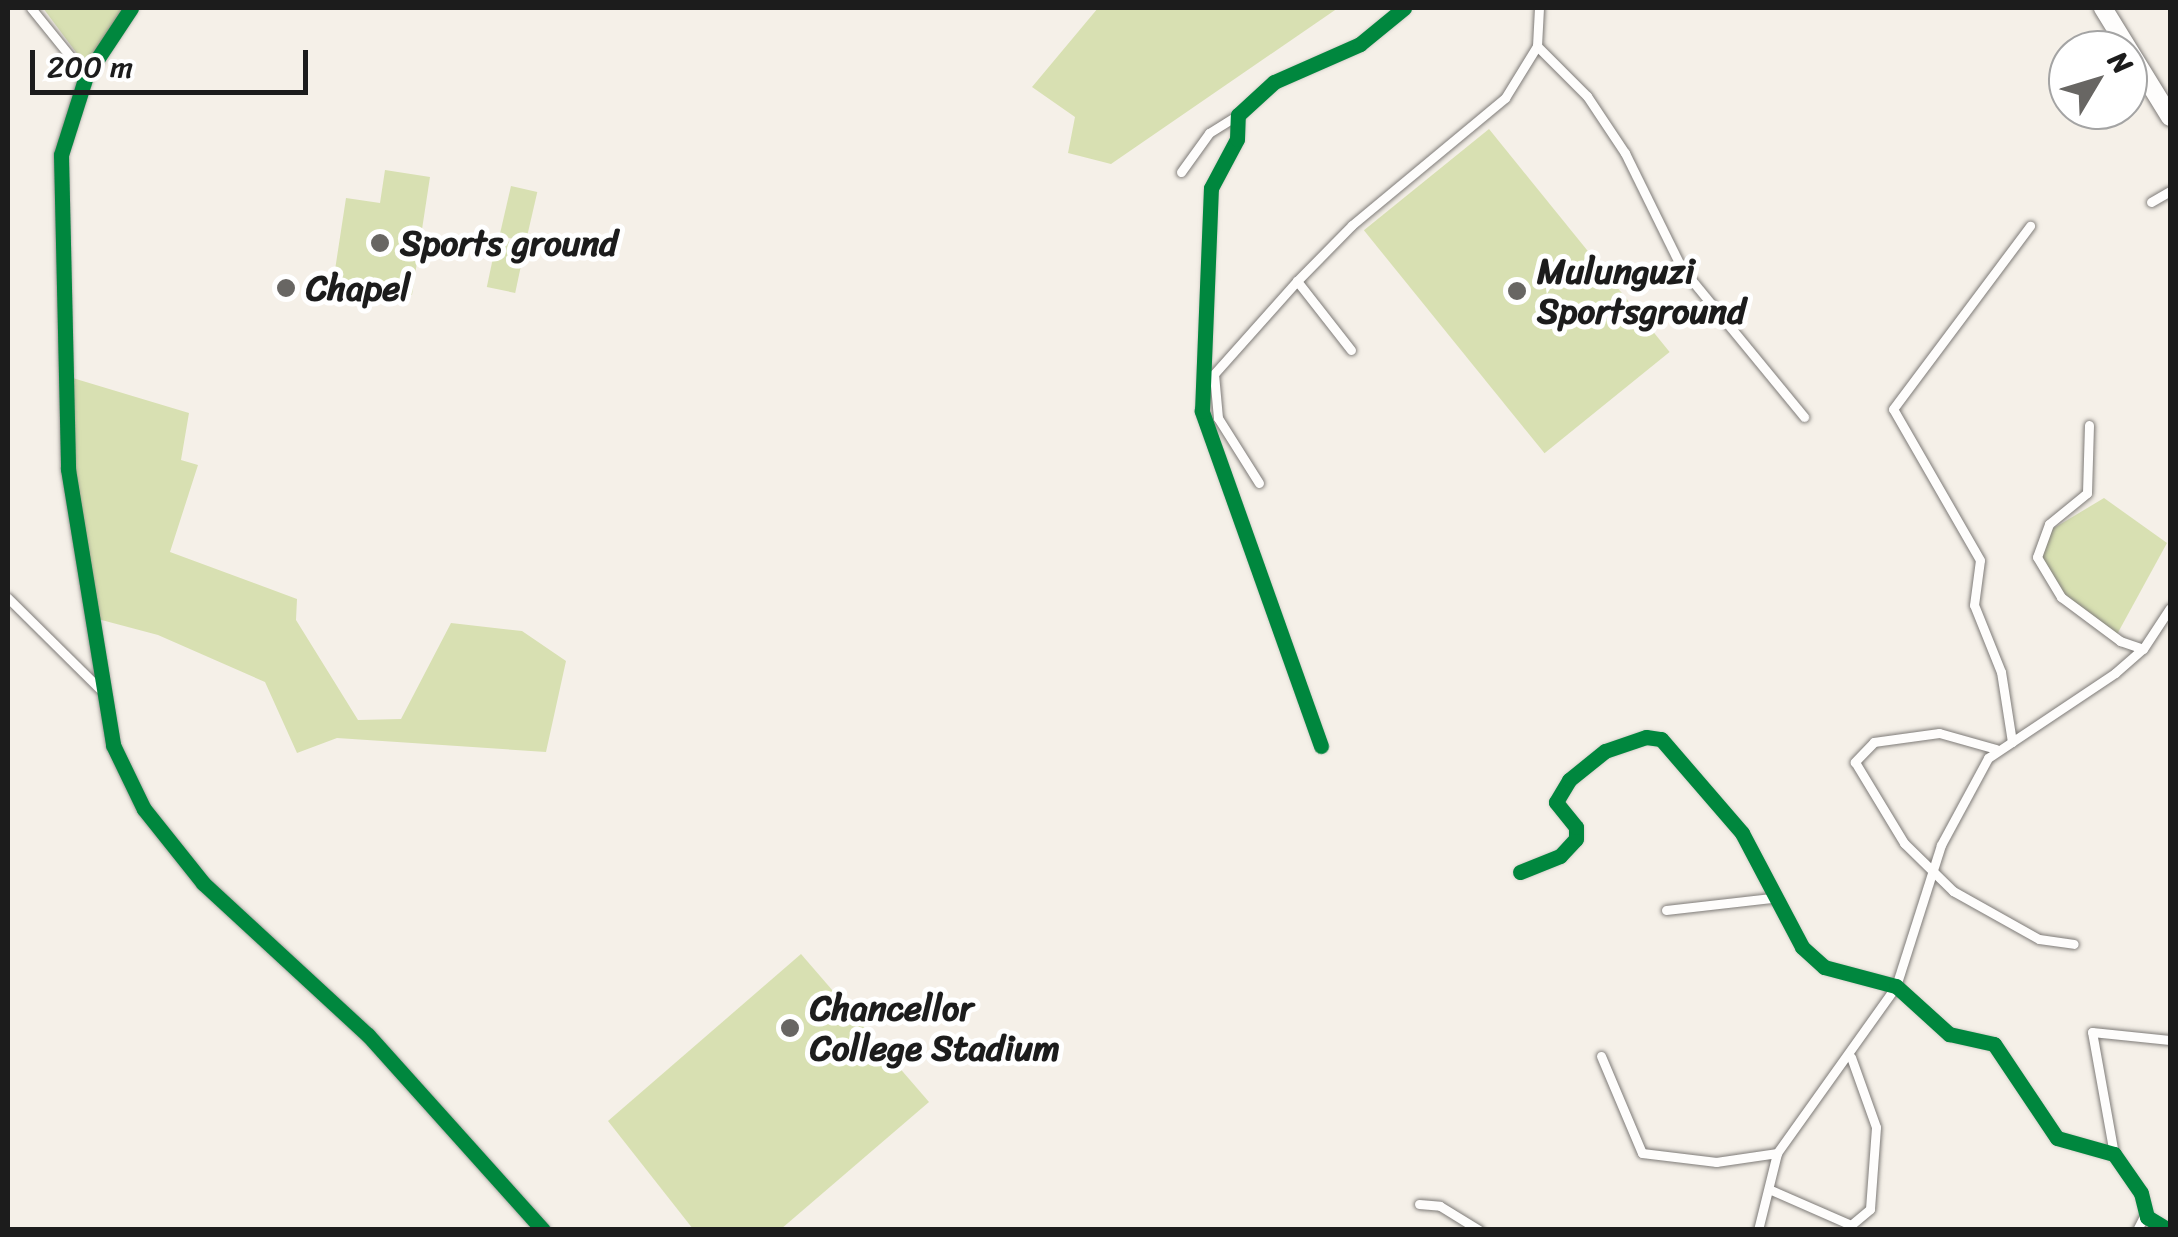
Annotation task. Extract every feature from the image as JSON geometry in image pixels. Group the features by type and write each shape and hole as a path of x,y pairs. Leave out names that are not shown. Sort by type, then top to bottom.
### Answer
{"highway":[{"path":"2104,8 2170,117"}],"street":[{"path":"30,8 86,76"},
{"path":"130,8 86,76 61,148 62,371 70,480 99,688 121,768 166,840 228,910 368,1036 543,1230"},
{"path":"1181,172 1209,133 1238,115 1274,82 1360,44 1404,8"},
{"path":"1259,484 1218,418 1214,374 1352,226 1495,109 1538,46 1539,8"},
{"path":"1538,46 1587,96 1625,154 1681,267 1804,417"},
{"path":"1238,115 1237,139 1211,188 1202,411 1321,746"},
{"path":"2151,202 2170,191"},
{"path":"2012,742 2001,672 1974,606 1980,560 1894,409 2030,226"},
{"path":"1297,281 1352,350"},
{"path":"2089,425 2088,493 2049,524 2037,557 2061,598 2120,641 2144,649"},
{"path":"8,598 99,688"},
{"path":"1758,1230 1777,1152 1851,1057 1896,986 1931,871 1996,749 2012,742 2144,649 2170,608"},
{"path":"1996,749 1939,732 1874,742 1860,752 1859,772 1931,871 1996,918 2048,942 2074,944"},
{"path":"1520,872 1560,856 1576,839 1576,827 1556,802 1570,780 1605,751 1646,737 1671,747 1726,812 1771,898 1824,967 1896,986 1949,1034 1994,1044 2060,1141 2114,1154"},
{"path":"1666,910 1771,898"},
{"path":"2137,1230 2145,1214 2142,1193 2114,1154 2092,1032 2170,1040"},
{"path":"1601,1056 1642,1153 1716,1162 1777,1152"},
{"path":"1770,1190 1851,1225 1870,1209 1876,1127 1851,1057"},
{"path":"1419,1204 1440,1206 1479,1230"},
{"path":"2145,1214 2169,1230"}],"green space":[{"path":"43,8 130,8 90,71"},
{"path":"1098,8 1338,8 1111,164 1068,153 1075,117 1032,87"},
{"name":"Mulunguzi Sportsground","path":"1489,129 1670,352 1544,453 1364,230"},
{"name":"Sports ground","path":"385,170 430,177 412,295 333,283 346,198 380,203"},
{"path":"511,186 537,192 526,242 500,236"},
{"path":"497,239 525,245 515,293 487,287"},
{"path":"66,376 189,413 181,460 198,465 170,552 297,599 296,620 358,720 401,719 451,623 522,631 566,661 546,752 337,738 297,753 265,682 158,635 94,618 69,467"},
{"path":"2104,498 2167,543 2115,638 2058,592 2038,559 2044,534"},
{"name":"Chancellor College Stadium","path":"801,954 929,1102 781,1229 693,1229 608,1121"}],"cycle path":[{"path":"131,8 86,76 61,155 68,469 113,745 144,809 203,883 368,1035 543,1230"},
{"path":"1321,746 1202,411 1211,188 1237,139 1238,115 1274,82 1360,44 1404,8"},
{"path":"1520,872 1560,856 1576,839 1576,827 1556,802 1569,780 1605,751 1646,737 1661,739 1742,833 1802,947 1824,967 1896,986 1949,1034 1994,1044 2057,1138 2114,1154 2141,1193 2147,1217 2169,1230"}],"place":[{"name":"Sports ground","path":"380,243"},
{"name":"Chapel","path":"286,288"},
{"name":"Mulunguzi Sportsground","path":"1517,291"},
{"name":"Chancellor College Stadium","path":"790,1028"}]}
